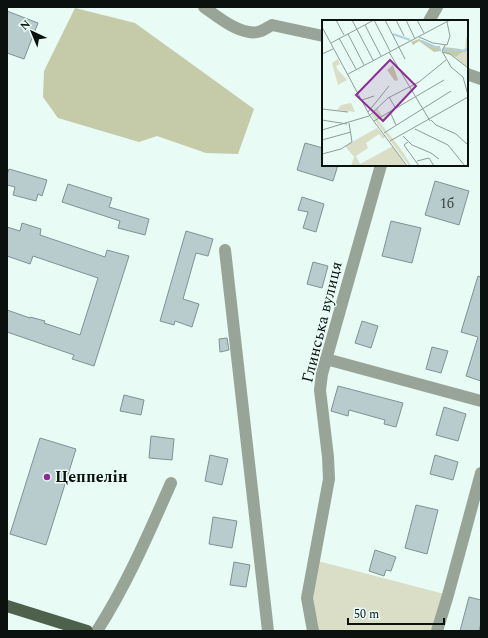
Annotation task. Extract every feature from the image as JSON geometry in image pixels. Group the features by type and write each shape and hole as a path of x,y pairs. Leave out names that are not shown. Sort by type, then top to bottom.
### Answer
{"main road":[{"path":"7,606 87,631"}],"street":[{"path":"204,7 225,23 246,32 260,32 272,25 322,36"},
{"path":"430,20 436,7"},
{"path":"468,74 481,79"},
{"name":"Глинська вулиця","path":"313,631 307,598 329,479 328,457 320,390 322,374 380,166"},
{"path":"225,250 268,631"},
{"path":"326,359 481,402"},
{"path":"436,631 478,495 481,473"},
{"path":"97,631 137,558 171,483"}],"green space":[{"path":"75,8 135,23 254,109 238,154 206,153 157,136 139,142 58,118 43,97 44,71"},
{"path":"314,560 448,595 437,631 313,631 308,610"}],"building":[{"path":"7,11 38,23 24,59 7,53"},
{"path":"305,143 322,148 322,166 338,166 333,181 297,170"},
{"path":"9,169 47,180 42,196 38,194 36,201 13,195 15,187 7,185 7,175"},
{"path":"435,181 469,191 459,225 425,215"},
{"path":"68,184 112,198 109,207 149,219 145,235 118,228 120,221 62,202"},
{"path":"302,197 324,204 316,232 303,228 308,212 298,210"},
{"path":"391,221 421,228 412,263 382,256"},
{"path":"22,223 41,229 40,235 105,257 107,250 129,256 94,366 72,359 74,355 7,332 7,310 30,318 45,321 44,323 80,335 98,278 33,256 30,264 7,256 7,227 20,231"},
{"path":"186,231 213,239 208,256 196,253 183,299 199,304 192,327 175,321 174,325 160,321"},
{"path":"313,262 328,266 322,288 307,284"},
{"path":"478,276 481,277 481,381 466,376 478,337 461,332"},
{"path":"362,321 378,326 371,348 355,343"},
{"path":"227,338 229,350 220,352 219,339"},
{"path":"432,347 448,351 441,373 426,369"},
{"path":"338,386 403,403 396,427 384,424 385,420 349,410 348,416 331,411"},
{"path":"124,395 144,400 141,415 120,411"},
{"path":"444,407 466,414 458,441 436,435"},
{"path":"151,436 174,439 172,460 149,458"},
{"name":"Цеппелін","path":"40,438 76,449 46,545 10,534"},
{"path":"210,455 228,459 222,485 205,481"},
{"path":"435,455 458,462 453,480 430,474"},
{"path":"416,505 438,510 427,554 405,548"},
{"path":"213,517 237,521 232,548 209,544"},
{"path":"375,550 396,557 391,571 386,570 384,576 369,571"},
{"path":"234,562 250,565 246,587 230,585"},
{"path":"469,597 481,600 481,623 479,631 460,631"}],"place":[{"name":"Цеппелін","path":"47,477"}]}
